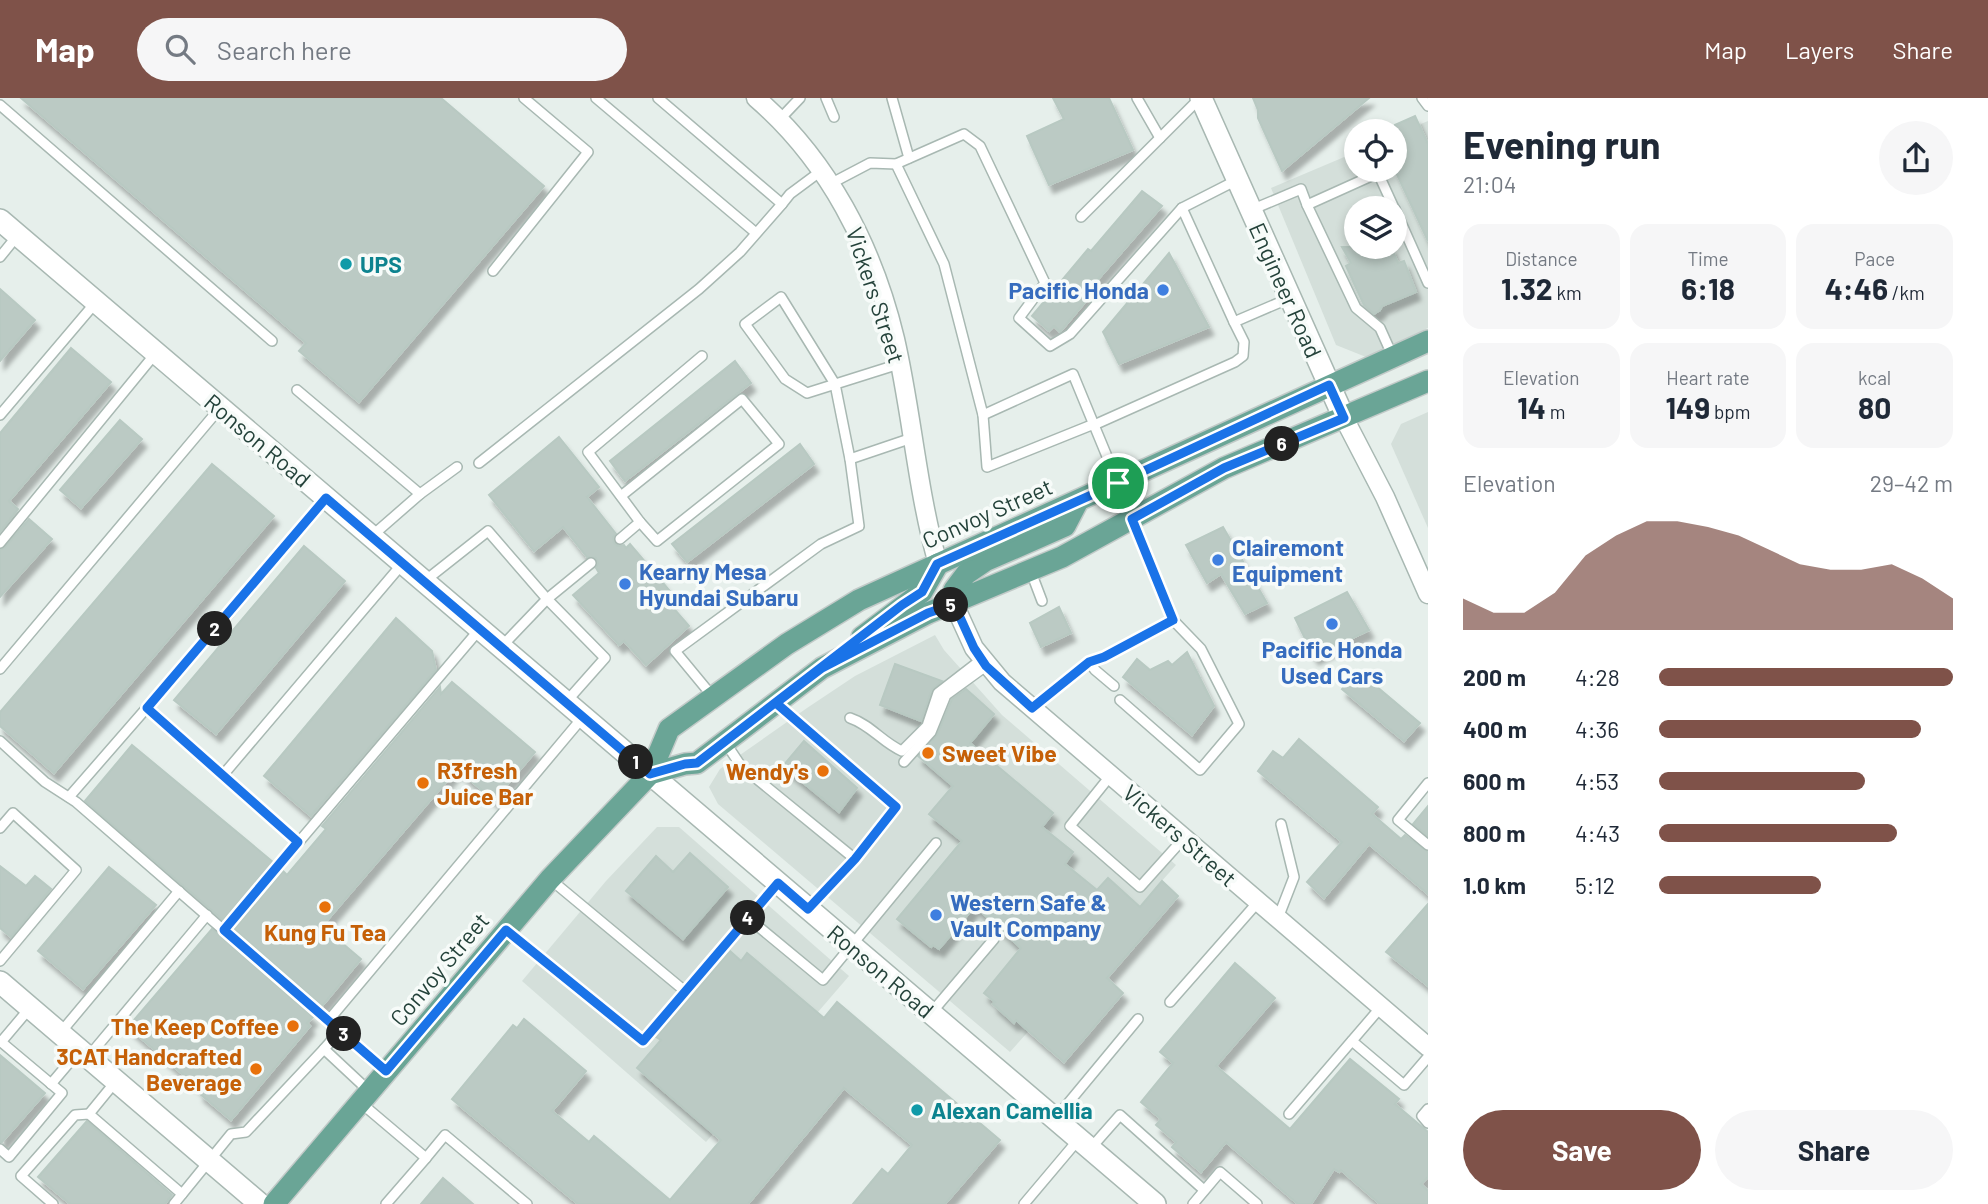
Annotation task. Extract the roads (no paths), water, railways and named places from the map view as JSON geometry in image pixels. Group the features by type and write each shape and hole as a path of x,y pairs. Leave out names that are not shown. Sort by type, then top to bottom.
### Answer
{"main road":[{"name":"Convoy Street","path":"274,1204 550,879 650,774 669,729 818,624 859,600 1428,341"},
{"path":"822,668 928,613 1062,557 1224,468 1428,381"},
{"path":"954,604 954,590 966,574 985,561 1065,526 1078,501"},
{"path":"650,774 697,763 922,592 937,564"}],"street":[{"name":"Vickers Street","path":"756,98 803,144 850,215 867,253 895,338 927,526 937,564"},
{"name":"Engineer Road","path":"1200,98 1344,418 1385,497 1428,594"},
{"name":"Ronson Road","path":"0,220 1155,1204"},
{"name":"Vickers Street","path":"954,604 974,648 984,662 1032,708 1428,1047"},
{"path":"0,982 260,1204"}],"lane":[{"path":"493,271 588,152 524,98"},
{"path":"596,98 756,233"},
{"path":"658,98 782,204"},
{"path":"780,119 800,98"},
{"path":"826,98 834,117"},
{"path":"892,98 909,158"},
{"path":"1137,98 1160,138"},
{"path":"1080,217 1200,98"},
{"path":"1422,98 1428,106"},
{"path":"0,105 272,341"},
{"path":"479,463 699,289 740,252 790,194 825,177 870,163 896,164 964,134 980,146 1045,284 1019,318 1050,346 1070,334 1182,208 1237,180"},
{"path":"896,164 944,264 983,415 987,467 1094,425 1244,356 1244,342 1182,208"},
{"path":"1307,205 1378,173 1389,196"},
{"path":"1251,210 1301,189 1356,308 1380,328 1393,357"},
{"path":"0,257 18,235"},
{"path":"1407,236 1428,283"},
{"path":"713,697 675,651 821,544 859,526 850,459 835,384 781,297 745,324 785,379 807,393 835,384 899,364"},
{"path":"1234,323 1290,298"},
{"path":"0,415 96,302"},
{"path":"0,543 156,353"},
{"path":"621,496 742,399 779,444 657,541 640,522 588,452 702,356"},
{"path":"983,415 1073,374 1118,483"},
{"path":"297,390 420,494"},
{"path":"0,669 220,407"},
{"path":"850,459 912,438"},
{"path":"372,537 420,494 457,467"},
{"path":"69,797 326,498"},
{"path":"1121,699 1200,770 1239,724 1201,649 1173,620 1132,519"},
{"path":"620,539 640,522"},
{"path":"424,582 488,531 547,598 606,657 566,702"},
{"path":"501,647 547,598 591,562"},
{"path":"223,775 403,563"},
{"path":"1030,570 1042,601"},
{"path":"1032,708 1089,662 1104,657 1173,620"},
{"path":"224,930 480,629"},
{"path":"850,718 864,723 894,748 902,751 927,726 938,694 984,662"},
{"path":"904,762 930,732 946,695 984,662"},
{"path":"1089,662 1114,686"},
{"path":"776,703 896,807 855,859 808,909"},
{"path":"147,708 298,842"},
{"path":"328,1021 583,717"},
{"path":"0,741 45,782 69,797 179,891 386,1071"},
{"path":"724,742 741,765 855,859"},
{"path":"1111,775 1070,826 1140,887 1184,838"},
{"path":"1428,783 1398,820 1428,845"},
{"path":"0,828 13,813 76,870 0,961"},
{"path":"1278,918 1294,877 1281,824"},
{"path":"748,918 823,980 936,844"},
{"path":"550,879 686,992"},
{"path":"506,930 643,1041 778,883"},
{"path":"60,1033 179,891"},
{"path":"1170,1002 1258,902"},
{"path":"51,1084 84,1054 207,915"},
{"path":"931,1013 993,939"},
{"path":"1289,1114 1381,1007"},
{"path":"0,1149 9,1157 62,1093 1,1042 30,1008"},
{"path":"1055,1119 1139,1019"},
{"path":"174,1204 230,1134 246,1132 340,1031"},
{"path":"1352,1041 1404,1085 1428,1056"},
{"path":"324,1049 364,1096 426,1158"},
{"path":"89,1114 116,1081"},
{"path":"1428,1109 1422,1116 1428,1122"},
{"path":"53,1204 21,1176 75,1115 89,1114 182,1194"},
{"path":"1024,1204 1084,1144 1120,1115 1205,1190"},
{"path":"386,1204 445,1135 524,1203"},
{"path":"1193,1204 1220,1172 1258,1204"}],"place":[{"name":"UPS","path":"346,264"},
{"name":"Pacific Honda","path":"1163,290"},
{"name":"Clairemont Equipment","path":"1218,560"},
{"name":"Kearny Mesa Hyundai Subaru","path":"625,584"},
{"name":"Pacific Honda Used Cars","path":"1332,624"},
{"name":"Sweet Vibe","path":"928,753"},
{"name":"Wendy's","path":"823,771"},
{"name":"R3fresh Juice Bar","path":"423,783"},
{"name":"Kung Fu Tea","path":"325,907"},
{"name":"Western Safe & Vault Company","path":"936,915"},
{"name":"The Keep Coffee","path":"293,1026"},
{"name":"3CAT Handcrafted Beverage","path":"256,1069"},
{"name":"Alexan Camellia","path":"917,1110"}]}
